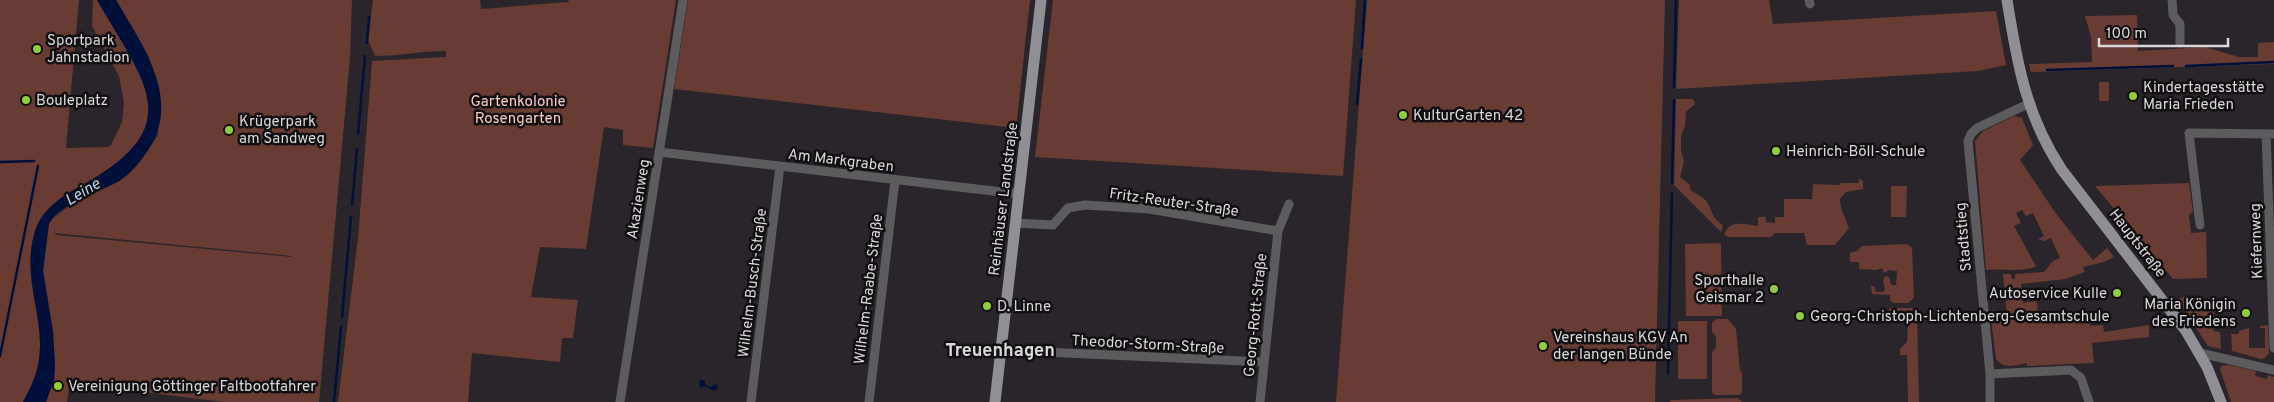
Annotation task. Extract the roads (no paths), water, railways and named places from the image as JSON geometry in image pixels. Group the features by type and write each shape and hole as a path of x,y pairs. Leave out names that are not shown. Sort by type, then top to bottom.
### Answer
{"main road":[{"name":"Reinhäuser Landstraße","path":"995,402 1041,0"},
{"name":"Hauptstraße","path":"2007,0 2018,68 2028,104 2044,142 2062,170 2155,289 2200,353 2212,376 2221,402"}],"street":[{"name":"Akazienweg","path":"620,402 683,0"},
{"path":"2172,0 2172,16 2180,24 2180,43"},
{"name":"Stadtstieg","path":"1990,402 1990,374 1968,141 1971,134 1977,128 2028,104"},
{"path":"2200,225 2189,133 2270,134"},
{"name":"Kiefernweg","path":"2270,134 2274,348"},
{"name":"Am Markgraben","path":"659,152 1019,194"},
{"name":"Wilhelm-Busch-Straße","path":"751,402 780,166"},
{"name":"Wilhelm-Raabe-Straße","path":"869,402 895,180"},
{"path":"1278,232 1290,204"},
{"name":"Fritz-Reuter-Straße","path":"1016,223 1053,225 1068,208 1085,206 1161,211 1278,232"},
{"name":"Georg-Rott-Straße","path":"1260,402 1278,232"},
{"name":"Theodor-Storm-Straße","path":"1000,350 1264,362"},
{"path":"2200,353 2274,370"},
{"path":"1990,374 2071,370 2081,378 2089,402"}],"water":[{"name":"Leine","path":"97,0 116,0 138,37 156,76 161,96 161,116 156,136 132,171 108,187 80,199 63,209 49,223 43,271 53,332 54,380 46,402 23,402 31,387 39,360 39,329 31,267 31,251 37,227 45,212 57,201 114,165 136,144 146,124 148,103 142,81"},
{"path":"700,380 704,380 706,385 710,387 717,384 718,388 714,391 705,386 701,388 699,385"}],"waterway":[{"path":"1362,48 1365,0"},
{"path":"1674,87 1676,0"},
{"path":"367,43 369,17"},
{"path":"358,134 365,56"},
{"path":"1357,104 1361,59"},
{"path":"2186,66 2274,62"},
{"path":"2047,70 2173,66"},
{"path":"1672,183 1674,100"},
{"path":"352,205 357,149"},
{"path":"0,162 34,161"},
{"path":"0,356 38,166"},
{"path":"1668,373 1672,193"},
{"path":"342,317 351,217"},
{"path":"334,402 341,327"}],"place":[{"name":"Sportpark Jahnstadion","path":"37,49"},
{"name":"Kindertagesstätte Maria Frieden","path":"2133,96"},
{"name":"Bouleplatz","path":"26,100"},
{"name":"KulturGarten 42","path":"1403,115"},
{"name":"Krügerpark am Sandweg","path":"229,130"},
{"name":"Heinrich-Böll-Schule","path":"1776,151"},
{"name":"Sporthalle Geismar 2","path":"1774,289"},
{"name":"Autoservice Kulle","path":"2117,293"},
{"name":"D. Linne","path":"987,306"},
{"name":"Maria Königin des Friedens","path":"2246,313"},
{"name":"Georg-Christoph-Lichtenberg-Gesamtschule","path":"1800,316"},
{"name":"Vereinshaus KGV An der langen Bünde","path":"1543,346"},
{"name":"Vereinigung Göttinger Faltbootfahrer","path":"58,386"}],"district":[{"name":"Treuenhagen","path":"1000,350"}],"park label":[{"name":"Gartenkolonie Rosengarten","path":"518,110"}]}
